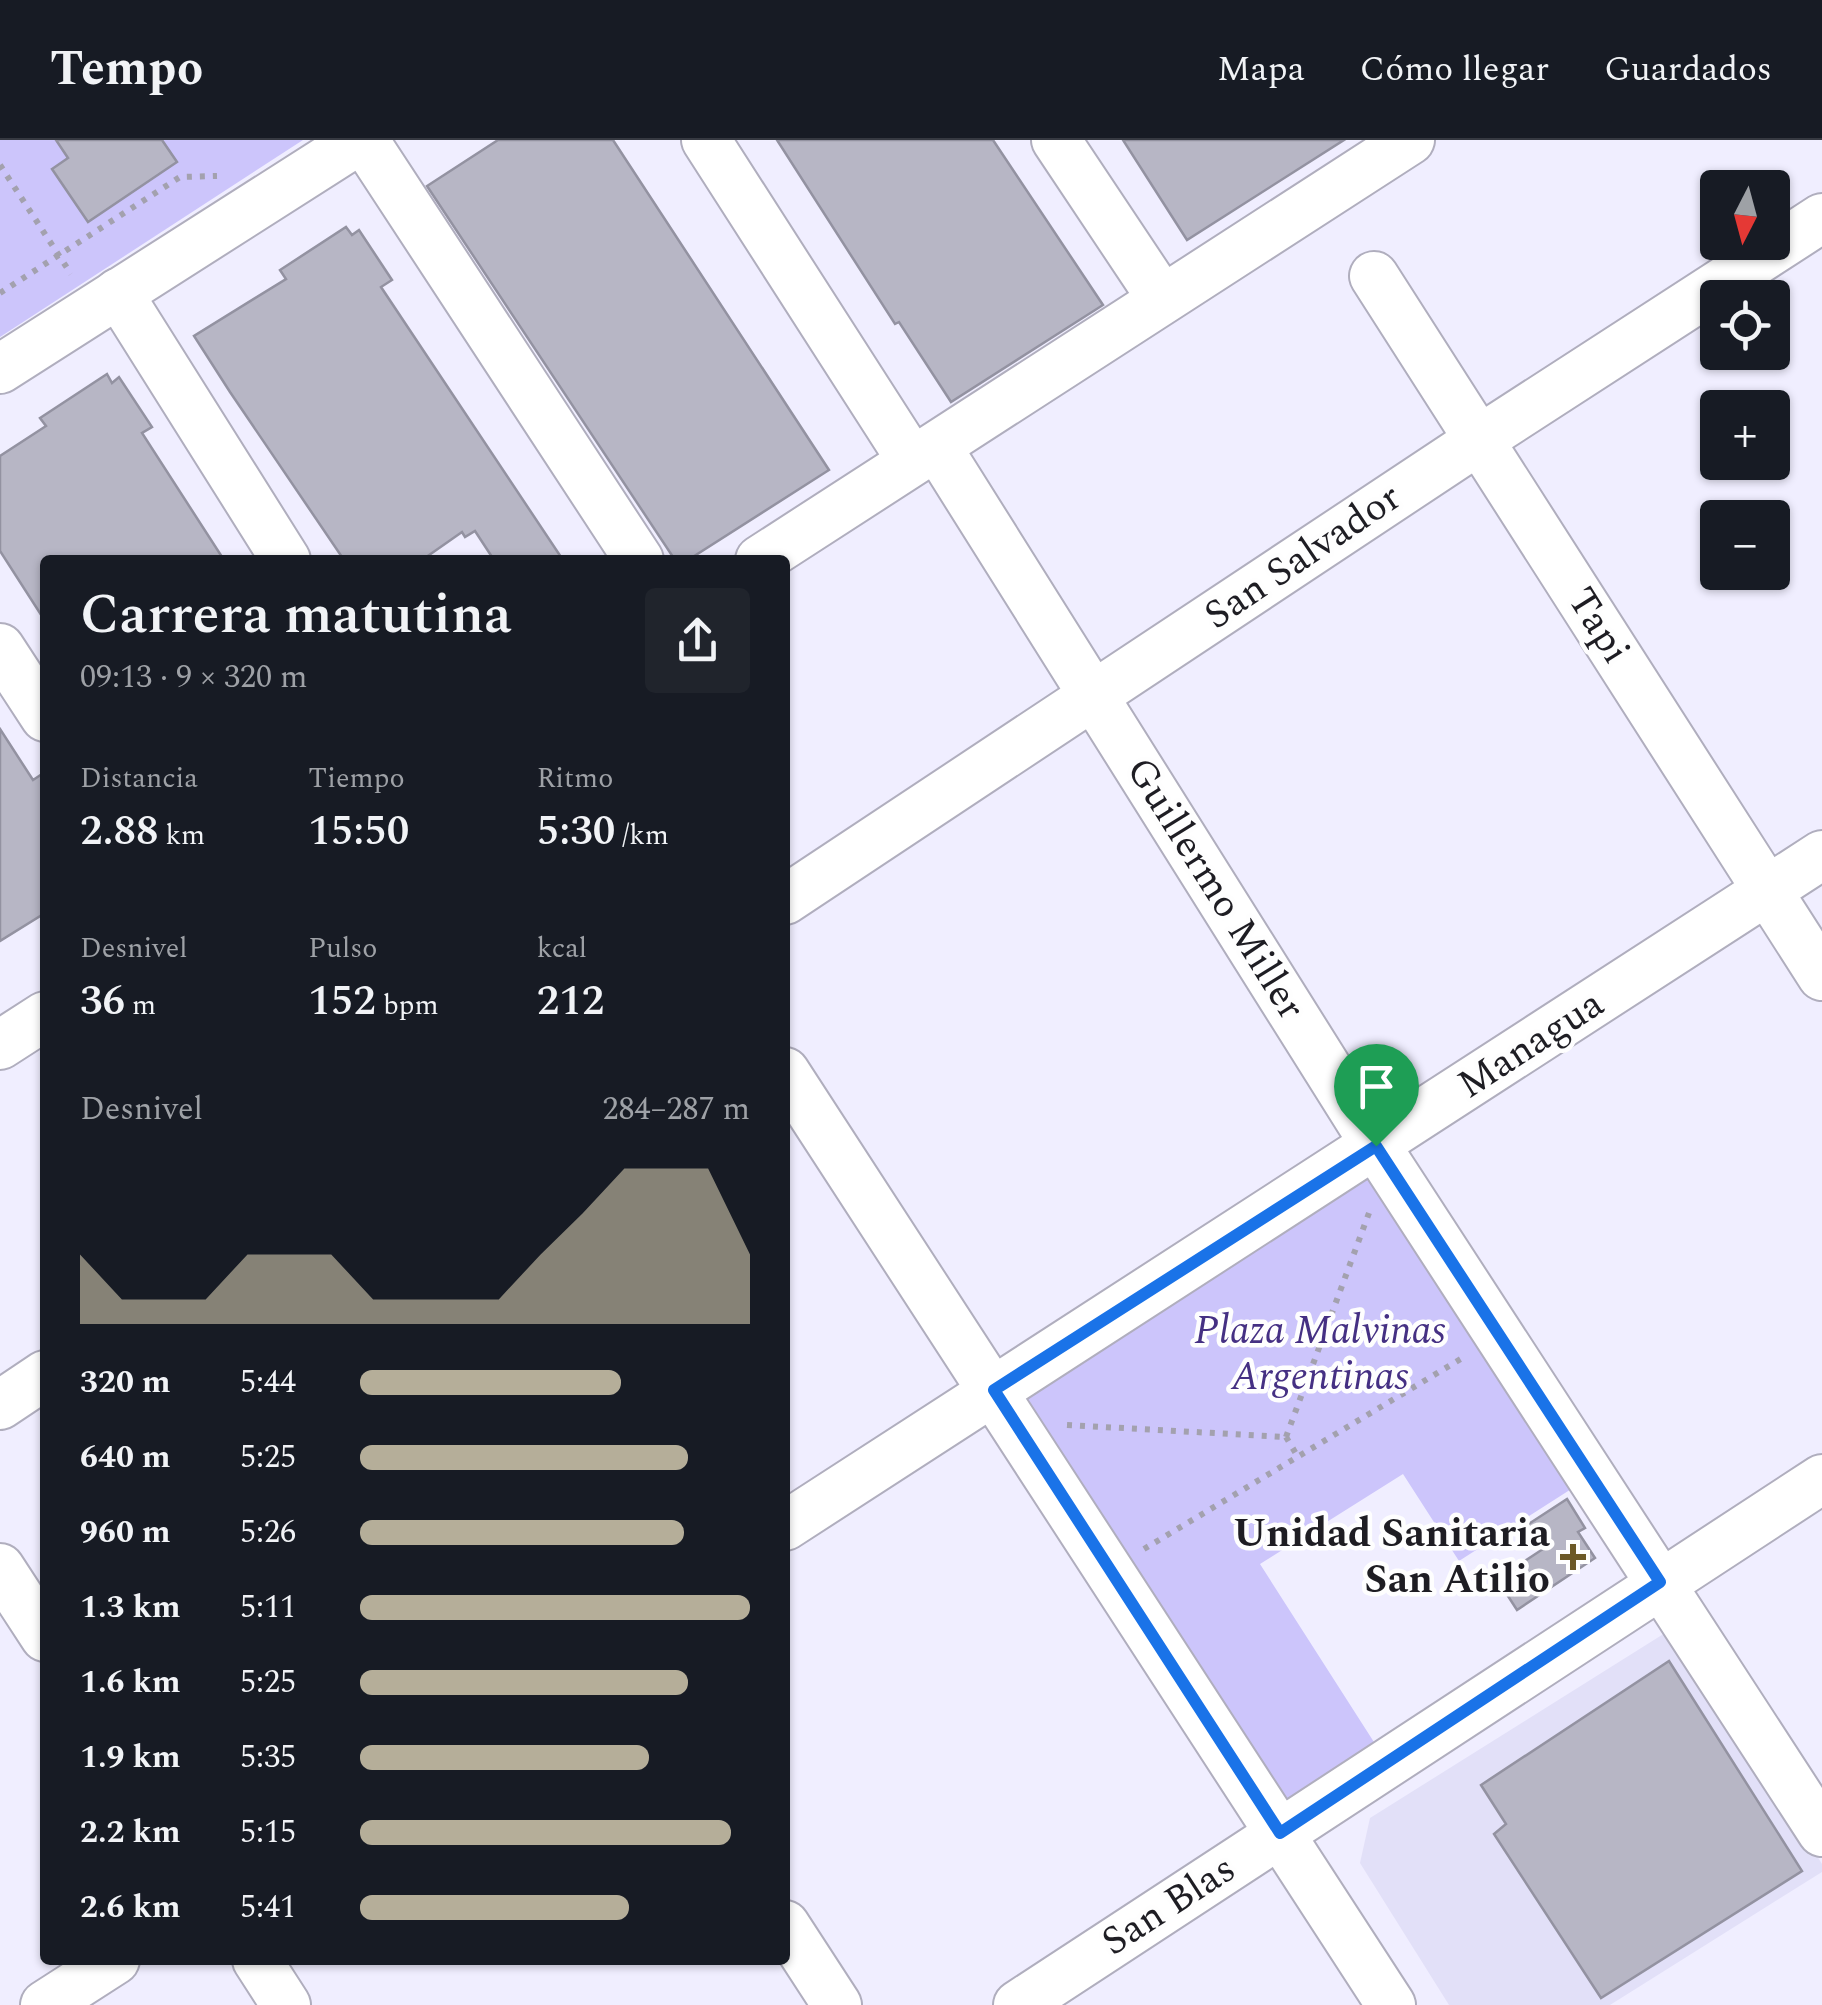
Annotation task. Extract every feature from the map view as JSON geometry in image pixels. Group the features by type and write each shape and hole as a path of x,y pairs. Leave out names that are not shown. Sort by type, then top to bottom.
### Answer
{"street":[{"path":"0,369 362,140 637,555"},
{"name":"Guillermo Miller","path":"706,140 1094,696 1382,1155 1822,1832"},
{"path":"1056,140 1162,299"},
{"path":"768,555 1400,143"},
{"name":"San Salvador","path":"790,897 1822,218"},
{"name":"Tapi","path":"1374,276 1822,976"},
{"path":"105,301 283,555"},
{"path":"0,648 40,709"},
{"name":"Managua","path":"790,1523 1005,1406 1822,856"},
{"path":"0,1045 40,1019"},
{"path":"790,1080 1392,2005"},
{"path":"0,1405 40,1379"},
{"name":"San Blas","path":"1018,2005 1822,1479"},
{"path":"0,1568 40,1629"},
{"path":"790,1933 837,2005"},
{"path":"45,2005 107,1965"},
{"path":"260,1965 286,2005"}],"path":[{"path":"0,166 60,257 105,301"},
{"path":"0,293 180,177 219,176 232,167"},
{"path":"1298,1457 1286,1437 1382,1155"},
{"path":"1110,1569 1499,1336"},
{"path":"1005,1406 1286,1437"}],"shaded area":[{"path":"1673,1628 1822,1864 1822,1872 1610,2005 1449,2005 1360,1863 1370,1818"}],"green space":[{"path":"0,140 303,140 0,337"},
{"name":"Plaza Malvinas Argentinas","path":"1376,1146 1590,1477 1459,1561 1403,1474 1260,1564 1388,1764 1280,1833 994,1390"}],"building":[{"path":"56,140 162,140 177,162 88,222 52,169 68,158"},
{"path":"498,140 613,140 829,470 696,555 672,555 427,186"},
{"path":"777,140 993,140 1103,305 951,402 899,322 895,324"},
{"path":"1123,140 1344,140 1187,240"},
{"path":"346,227 352,235 359,230 392,280 381,287 560,555 491,555 475,531 465,537 462,532 429,555 341,555 194,336 286,279 280,270"},
{"path":"107,374 112,383 119,377 152,427 142,433 221,555 40,555 40,613 0,551 0,456 46,426 40,418"},
{"path":"0,729 33,780 40,775 40,916 0,941"},
{"path":"1567,1499 1585,1528 1578,1532 1595,1558 1517,1610 1497,1579 1543,1549 1527,1525"},
{"path":"1669,1661 1802,1871 1601,1998 1494,1834 1506,1824 1481,1785"}],"place":[{"name":"Unidad Sanitaria San Atilio","path":"1573,1557"}],"route":[{"path":"1376,1146 1660,1582 1280,1833 994,1390 1376,1146"}]}
